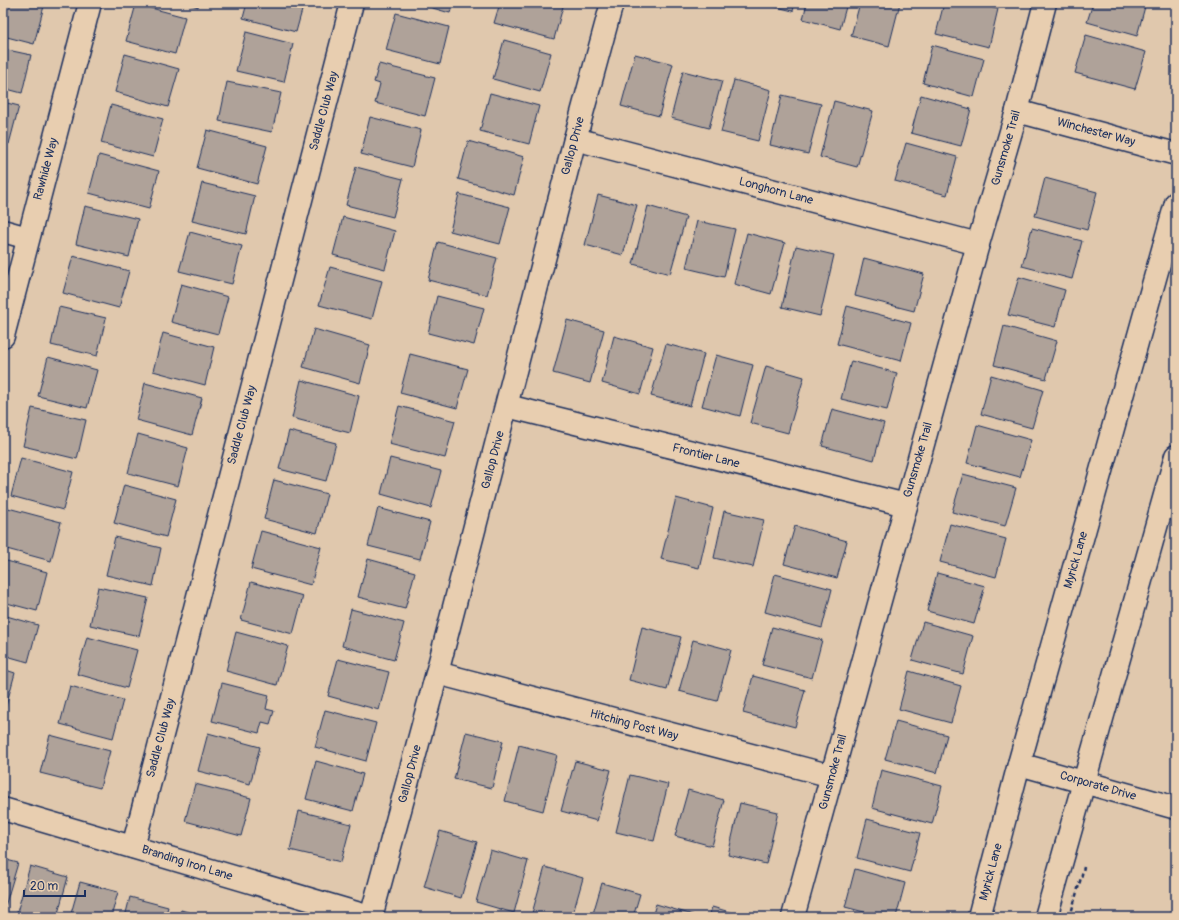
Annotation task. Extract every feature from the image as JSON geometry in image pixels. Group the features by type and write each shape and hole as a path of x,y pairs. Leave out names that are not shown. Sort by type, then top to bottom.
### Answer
{"street":[{"name":"Rawhide Way","path":"3,336 90,3"},
{"name":"Saddle Club Way","path":"133,847 352,3"},
{"name":"Gallop Drive","path":"370,917 437,673 575,139 612,3"},
{"name":"Gunsmoke Trail","path":"793,917 978,244 1017,111 1045,3"},
{"name":"Winchester Way","path":"1017,111 1176,154"},
{"name":"Longhorn Lane","path":"575,139 978,244"},
{"name":"Myrick Lane","path":"979,917 1019,764 1176,203"},
{"path":"3,231 28,238"},
{"name":"Frontier Lane","path":"507,406 906,505"},
{"path":"1046,917 1176,456"},
{"name":"Hitching Post Way","path":"437,673 832,776"},
{"name":"Corporate Drive","path":"1019,764 1176,808"},
{"name":"Branding Iron Lane","path":"3,808 370,917"}],"building":[{"path":"3,3 31,3 44,6 34,44 3,36"},
{"path":"185,3 199,3 198,7"},
{"path":"247,3 304,3 296,32 243,18"},
{"path":"415,3 453,3 450,13"},
{"path":"500,3 564,3 554,39 494,23"},
{"path":"760,3 795,3 793,11"},
{"path":"807,3 847,3 840,29 803,19"},
{"path":"860,3 900,3 889,46 851,36"},
{"path":"944,3 973,3 998,9 989,47 936,34"},
{"path":"1093,3 1146,3 1137,36 1087,22"},
{"path":"136,4 185,17 175,54 126,41"},
{"path":"396,13 449,27 440,64 386,50"},
{"path":"246,32 293,44 284,82 236,71"},
{"path":"1086,35 1146,52 1135,89 1075,73"},
{"path":"504,40 551,53 540,92 493,79"},
{"path":"932,45 984,59 974,97 923,83"},
{"path":"3,49 31,55 22,93 3,88"},
{"path":"125,54 179,69 168,107 115,92"},
{"path":"635,54 673,64 659,116 621,106"},
{"path":"379,64 435,78 425,116 375,103 380,84 374,82"},
{"path":"683,71 722,81 709,128 671,118"},
{"path":"734,80 771,90 758,141 721,132"},
{"path":"227,82 281,93 272,132 219,121"},
{"path":"490,93 539,106 529,144 480,131"},
{"path":"782,95 821,104 808,154 770,145"},
{"path":"921,95 971,109 961,146 911,133"},
{"path":"834,101 873,111 857,167 820,157"},
{"path":"3,102 19,106 9,144 3,142"},
{"path":"111,105 163,119 153,157 101,143"},
{"path":"370,117 421,130 412,167 361,154"},
{"path":"207,130 267,146 257,184 197,168"},
{"path":"468,141 524,157 514,195 458,179"},
{"path":"906,143 957,157 947,195 895,181"},
{"path":"99,155 159,171 149,209 89,193"},
{"path":"356,167 403,179 393,217 346,205"},
{"path":"1045,178 1097,192 1087,230 1035,216"},
{"path":"202,183 255,196 246,234 192,221"},
{"path":"459,194 510,207 500,244 450,231"},
{"path":"598,195 637,205 623,255 585,245"},
{"path":"85,206 138,219 129,257 76,244"},
{"path":"648,206 686,217 670,274 633,264"},
{"path":"343,217 395,231 385,269 333,255"},
{"path":"697,221 735,229 724,277 686,268"},
{"path":"1032,228 1082,241 1072,279 1022,266"},
{"path":"190,232 242,246 232,284 179,271"},
{"path":"747,233 785,243 771,294 734,284"},
{"path":"438,242 497,258 487,295 428,280"},
{"path":"796,246 834,255 820,316 782,307"},
{"path":"73,256 129,271 119,308 63,293"},
{"path":"864,258 924,274 914,311 855,296"},
{"path":"330,267 382,281 372,319 319,305"},
{"path":"1019,277 1065,290 1055,327 1008,315"},
{"path":"181,284 228,297 218,334 171,322"},
{"path":"437,296 484,308 474,345 428,333"},
{"path":"847,306 911,323 901,361 837,344"},
{"path":"59,307 106,318 97,356 51,345"},
{"path":"567,320 604,330 590,383 553,373"},
{"path":"1004,326 1057,341 1046,379 994,365"},
{"path":"314,329 370,345 360,383 303,367"},
{"path":"163,333 214,347 205,385 153,371"},
{"path":"614,336 653,347 640,394 602,383"},
{"path":"666,344 704,354 690,406 651,396"},
{"path":"410,354 468,369 457,408 400,393"},
{"path":"716,355 753,365 740,416 702,406"},
{"path":"48,357 97,370 87,408 38,396"},
{"path":"851,361 897,373 887,410 841,399"},
{"path":"766,366 804,377 788,433 750,423"},
{"path":"991,375 1043,390 1032,428 981,414"},
{"path":"301,380 359,396 350,433 292,418"},
{"path":"145,383 202,398 192,435 136,420"},
{"path":"399,406 455,421 445,458 389,444"},
{"path":"32,408 86,420 77,459 23,446"},
{"path":"832,409 884,423 874,460 822,446"},
{"path":"977,425 1031,440 1020,477 967,463"},
{"path":"289,431 336,443 326,481 279,469"},
{"path":"138,434 188,448 178,486 128,473"},
{"path":"21,458 73,472 63,510 11,496"},
{"path":"390,458 441,471 431,508 381,494"},
{"path":"963,474 1016,488 1005,526 952,512"},
{"path":"274,480 327,494 317,533 264,519"},
{"path":"124,485 176,499 166,537 114,523"},
{"path":"676,498 713,508 699,568 661,559"},
{"path":"8,508 61,522 51,561 3,548 3,526"},
{"path":"378,508 430,522 420,559 368,546"},
{"path":"724,511 764,520 753,567 714,558"},
{"path":"950,524 1006,539 996,577 940,562"},
{"path":"795,526 847,541 837,578 784,564"},
{"path":"261,531 321,547 311,585 251,569"},
{"path":"115,537 161,548 153,586 106,575"},
{"path":"368,559 415,572 405,609 358,597"},
{"path":"3,560 47,572 37,611 3,602"},
{"path":"937,573 985,586 974,624 927,611"},
{"path":"775,574 832,589 822,628 765,612"},
{"path":"251,582 303,596 293,634 241,620"},
{"path":"98,587 148,598 139,636 90,625"},
{"path":"351,609 404,623 394,660 342,646"},
{"path":"3,615 38,625 28,662 3,655"},
{"path":"923,622 973,636 963,674 912,660"},
{"path":"642,627 681,637 667,690 629,680"},
{"path":"772,627 822,640 812,678 762,665"},
{"path":"236,632 288,646 277,685 226,671"},
{"path":"87,637 137,650 127,688 77,674"},
{"path":"693,640 731,650 717,701 679,691"},
{"path":"338,659 389,672 379,710 328,696"},
{"path":"3,669 15,673 5,710 3,709"},
{"path":"909,671 961,686 951,723 899,709"},
{"path":"753,676 805,690 795,727 743,713"},
{"path":"222,683 269,695 266,709 274,711 270,724 262,722 259,733 212,721"},
{"path":"70,686 123,700 113,738 60,724"},
{"path":"325,710 376,723 366,761 315,747"},
{"path":"896,721 947,735 937,773 885,759"},
{"path":"3,723 6,723 3,736"},
{"path":"466,732 503,741 492,788 454,779"},
{"path":"208,733 260,747 250,784 198,771"},
{"path":"50,735 110,751 100,788 40,773"},
{"path":"519,745 557,755 543,811 505,801"},
{"path":"316,761 363,774 353,811 306,799"},
{"path":"575,761 611,770 597,821 561,811"},
{"path":"881,770 942,786 932,824 872,808"},
{"path":"630,775 668,784 654,841 616,832"},
{"path":"195,784 251,798 241,836 185,821"},
{"path":"688,790 724,800 712,846 675,836"},
{"path":"740,803 778,812 766,864 728,855"},
{"path":"299,811 351,824 341,862 290,850"},
{"path":"867,819 920,833 910,872 857,858"},
{"path":"440,831 477,842 461,898 424,887"},
{"path":"490,850 528,861 514,913 476,902"},
{"path":"3,859 18,863 4,910 3,910"},
{"path":"30,866 68,877 57,917 16,916"},
{"path":"545,867 583,878 572,917 531,917"},
{"path":"855,869 905,883 896,917 883,917 845,907"},
{"path":"80,882 118,892 111,917 70,917"},
{"path":"602,883 640,894 633,917 592,917"},
{"path":"130,897 168,907 165,917 125,917"},
{"path":"656,904 693,915 693,917 652,917"},
{"path":"712,907 748,917 709,917"},
{"path":"181,910 205,917 179,917"}]}
